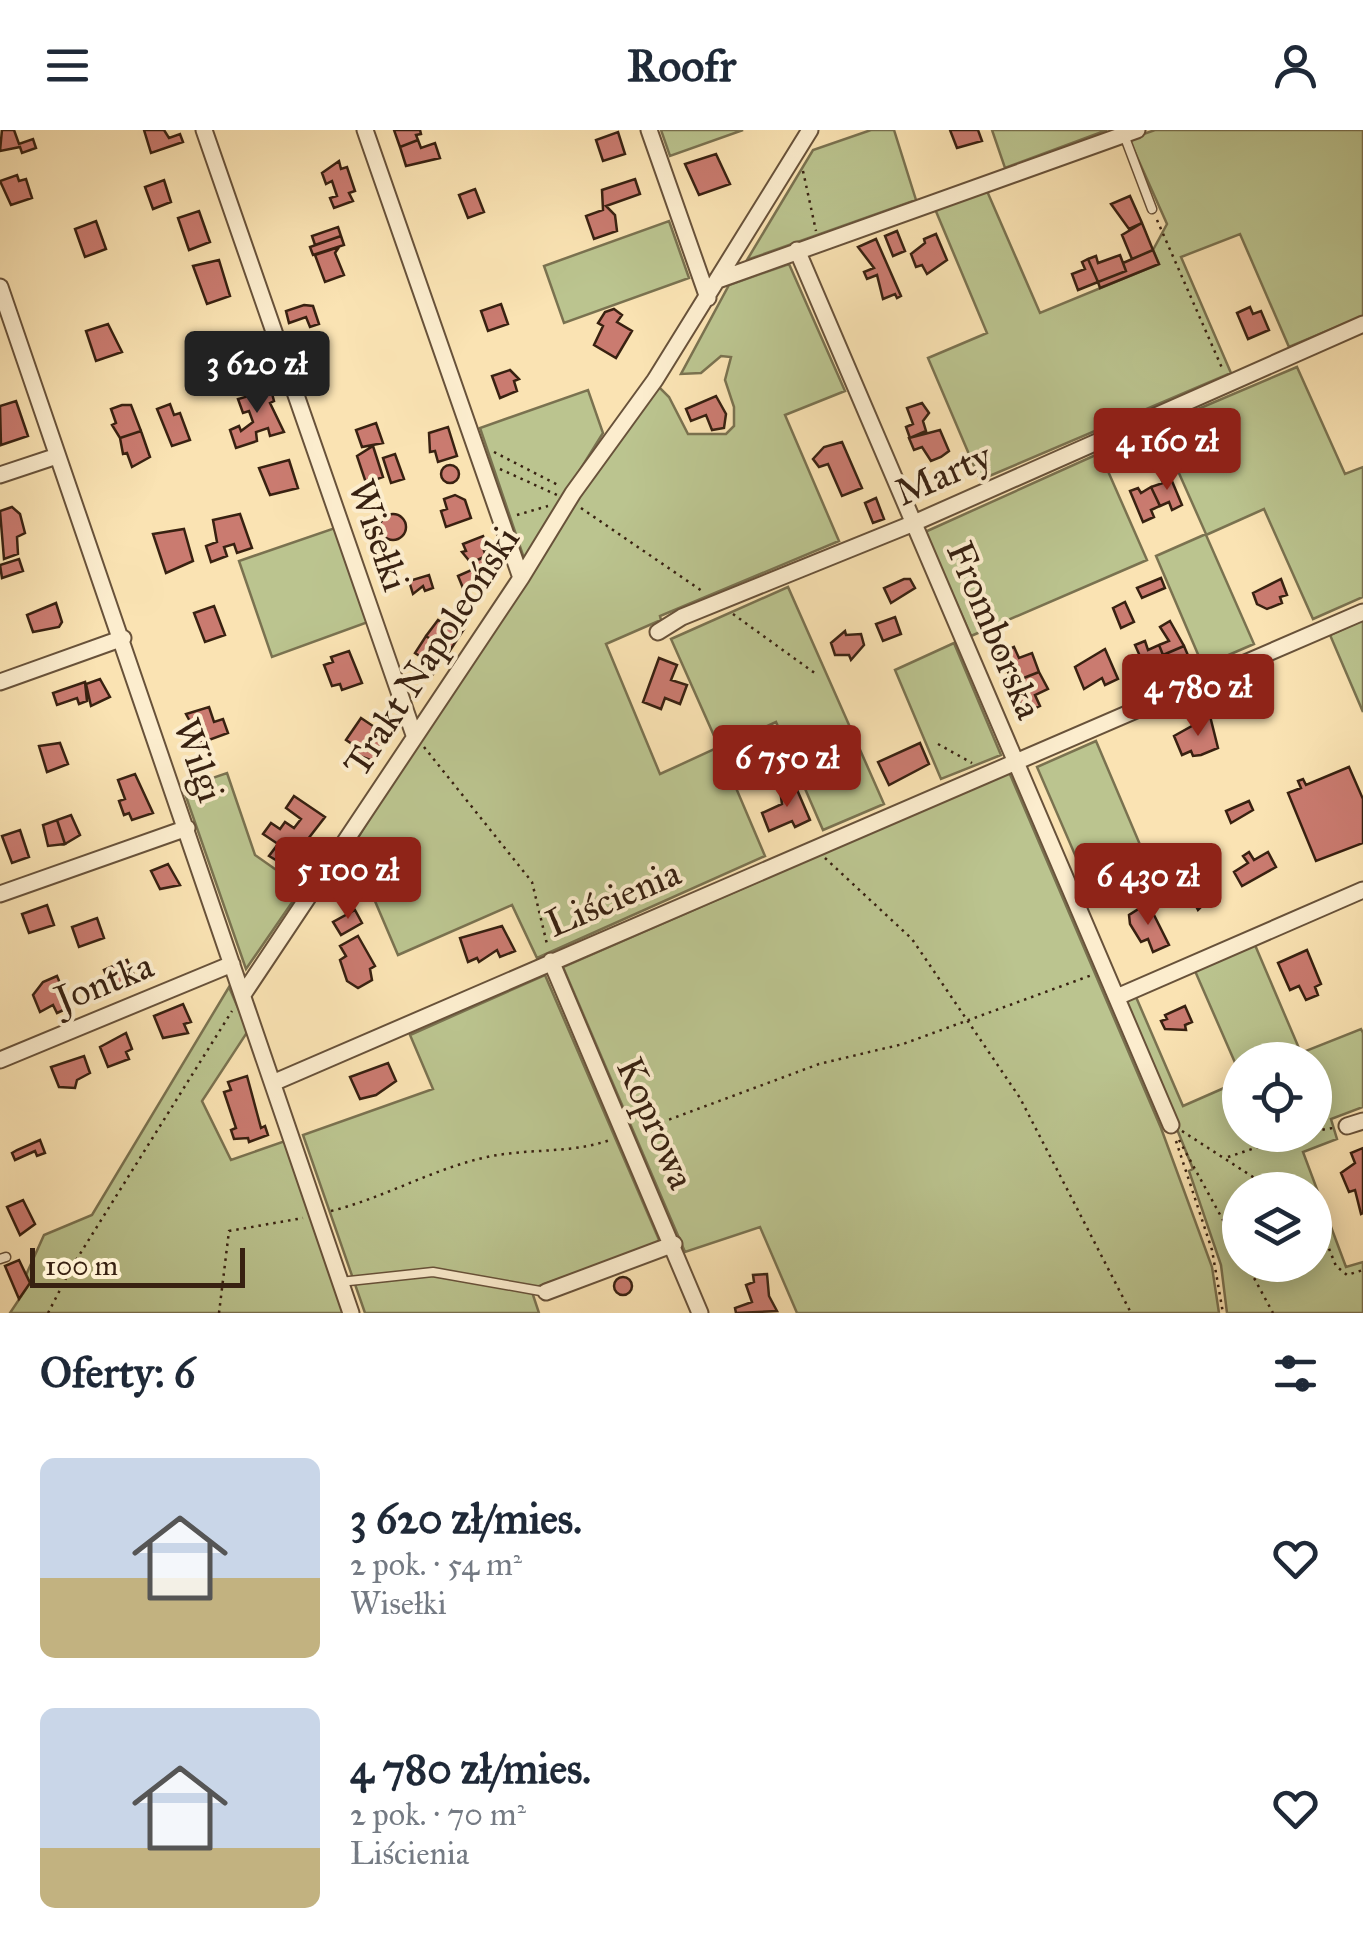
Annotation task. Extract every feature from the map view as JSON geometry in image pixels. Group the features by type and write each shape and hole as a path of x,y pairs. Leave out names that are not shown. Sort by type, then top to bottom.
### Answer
{"street":[{"name":"Wisełki","path":"204,130 414,735"},
{"path":"365,130 521,578"},
{"path":"649,130 708,298"},
{"name":"Trakt Napoleoński","path":"244,993 521,578 570,496 708,298 810,130"},
{"path":"718,280 1130,132"},
{"name":"Fromborska","path":"798,250 1171,1126"},
{"name":"Wilgi","path":"0,286 351,1313"},
{"name":"Marty","path":"658,632 1363,324"},
{"path":"0,475 56,456"},
{"name":"Liścienia","path":"275,1082 1363,612"},
{"path":"0,682 123,638"},
{"path":"0,894 188,828"},
{"path":"1117,997 1363,890"},
{"name":"Koprowa","path":"551,960 700,1313"},
{"name":"Jontka","path":"0,1060 232,964"},
{"path":"546,1292 674,1244"}],"lane":[{"path":"1130,132 1152,209"},
{"path":"340,1282 433,1272 546,1292"}],"path":[{"path":"798,150 818,243"},
{"path":"1152,209 1229,383"},
{"path":"475,442 570,496 644,546 816,674"},
{"path":"481,460 570,496"},
{"path":"501,520 570,496"},
{"path":"414,735 532,882 551,960"},
{"path":"938,744 991,773"},
{"path":"814,847 912,939 1020,1098 1131,1313"},
{"path":"48,1313 73,1265 244,993"},
{"path":"1171,1126 1248,1172"},
{"path":"1171,1126 1222,1218"},
{"path":"1171,1126 1212,1250 1223,1313"},
{"path":"1227,1157 1242,1152"},
{"path":"1332,1256 1336,1266 1347,1275 1363,1270"},
{"path":"1256,1282 1273,1313"}],"green space":[{"path":"661,130 743,130 670,156"},
{"path":"871,130 894,130 916,200 747,260 813,150"},
{"path":"992,130 1107,130 1005,168"},
{"path":"1155,130 1363,130 1363,316 1289,347 1240,234 1181,257 1231,373 980,480 928,358 987,333 935,209 987,191 1040,313 1159,264 1153,250 1167,224 1129,139"},
{"path":"669,221 689,278 564,323 544,266"},
{"path":"789,264 845,391 785,415 839,541 660,616 661,620 606,644 660,774 719,747 671,639 788,587 884,804 823,830 776,722 719,748 765,856 537,958 512,905 398,955 360,866 348,854 417,741 530,576 480,428 588,390 603,433 570,486 656,384 669,397 688,434 726,434 734,426 734,407 725,380 731,357 721,356 701,373 681,374 729,285"},
{"path":"1297,367 1345,474 1363,467 1363,597 1313,619 1264,509 1206,535 1254,644 1203,666 1156,556 1206,534 1158,426"},
{"path":"1100,453 1147,560 971,636 925,532"},
{"path":"335,528 368,622 272,657 239,561"},
{"path":"1363,620 1363,712 1330,635"},
{"path":"954,643 1001,755 941,779 895,670"},
{"path":"1096,741 1141,847 1082,871 1037,767"},
{"path":"1009,772 1161,1128 1212,1267 1219,1313 797,1313 760,1227 685,1252 563,967"},
{"path":"227,773 255,855 302,888 246,969 183,788"},
{"path":"1255,945 1296,1042 1226,1042 1195,971"},
{"path":"545,975 660,1242 531,1289 539,1313 365,1313 303,1135 433,1089 410,1035"},
{"path":"229,987 248,1031 202,1101 231,1160 285,1141 345,1313 10,1313 30,1283 26,1275 44,1235 92,1215"},
{"path":"1136,997 1183,1106 1222,1089 1222,1152 1303,1152 1310,1172 1222,1172 1222,1273 1189,1171 1193,1169 1125,1000"},
{"path":"1361,1029 1363,1033 1363,1107 1332,1119 1332,1042 1328,1042"},
{"path":"1332,1230 1346,1267 1363,1262 1363,1313 1227,1313 1223,1282 1332,1282"}],"building":[{"path":"2,130 14,130 19,144 33,139 36,148 22,153 20,147 0,151"},
{"path":"144,130 164,130 169,138 180,134 183,142 151,153"},
{"path":"394,130 420,130 421,134 416,135 418,140 400,147"},
{"path":"950,130 978,130 982,141 957,148"},
{"path":"618,132 625,154 603,161 596,140"},
{"path":"418,140 421,148 435,143 440,158 406,166 400,147"},
{"path":"716,154 730,184 699,195 685,164"},
{"path":"339,161 341,169 347,167 355,191 349,193 353,201 334,208 330,198 337,196 332,181 326,184 322,173"},
{"path":"17,175 19,181 26,179 32,198 11,205 0,181"},
{"path":"635,179 640,194 606,206 615,215 617,231 594,239 586,216 603,210 602,190"},
{"path":"164,180 171,202 153,209 145,187"},
{"path":"475,189 484,212 468,218 459,195"},
{"path":"1130,196 1142,223 1129,229 1111,204"},
{"path":"199,211 210,242 189,250 178,218"},
{"path":"96,221 106,249 85,257 75,229"},
{"path":"1142,223 1153,250 1132,259 1122,235"},
{"path":"338,227 341,236 315,245 312,236"},
{"path":"897,231 905,251 893,256 885,236"},
{"path":"936,234 947,260 927,274 922,265 916,267 911,254 925,243 924,239"},
{"path":"341,236 344,245 313,255 310,247"},
{"path":"876,239 901,296 897,298 895,294 883,299 877,275 867,279 864,272 874,268 858,247"},
{"path":"339,247 335,253 344,275 325,282 315,255"},
{"path":"1153,250 1159,264 1100,288 1098,282 1126,271 1123,263"},
{"path":"1120,255 1126,271 1098,282 1088,259 1096,256 1098,263"},
{"path":"1088,259 1098,282 1078,290 1072,274 1085,269 1082,262"},
{"path":"219,260 230,296 207,304 193,266"},
{"path":"501,304 508,324 488,331 481,311"},
{"path":"313,306 319,324 310,327 306,317 289,323 286,311"},
{"path":"1250,307 1253,314 1261,311 1269,330 1248,339 1237,313"},
{"path":"614,309 622,315 617,322 632,331 616,358 594,345 603,326 598,323 605,312"},
{"path":"108,324 122,352 96,361 86,331"},
{"path":"510,370 519,379 514,381 517,391 500,398 492,376"},
{"path":"258,382 265,391 271,390 274,401 270,403 284,432 270,436 268,428 256,432 257,441 236,448 230,430 239,426 241,431 253,422 249,411 243,413 238,399 249,396 246,387"},
{"path":"716,396 726,414 724,428 712,430 706,415 691,421 686,409"},
{"path":"16,401 28,436 1,445 0,406"},
{"path":"922,403 929,413 923,421 926,431 910,438 906,427 913,424 907,408"},
{"path":"170,404 174,415 180,413 190,440 172,446 157,409"},
{"path":"131,405 141,431 120,438 112,425 116,423 111,409"},
{"path":"376,423 383,443 362,447 356,430"},
{"path":"448,427 457,456 438,462 435,451 430,452 429,433"},
{"path":"940,430 949,451 931,461 922,447 914,450 909,438"},
{"path":"141,431 150,457 132,467 127,453 123,454 120,438"},
{"path":"842,442 862,488 842,496 828,464 819,467 813,459 824,447"},
{"path":"373,446 383,477 366,483 357,456"},
{"path":"395,454 404,479 391,483 383,458"},
{"path":"289,460 298,488 270,495 259,468"},
{"path":"450,465 459,474 450,483 441,474"},
{"path":"1169,474 1182,505 1172,510 1169,502 1160,506 1151,487 1163,483 1161,478"},
{"path":"1151,487 1160,506 1151,510 1154,517 1143,522 1130,491 1138,488 1141,493"},
{"path":"455,495 465,500 471,518 446,527 441,511 447,509 444,499"},
{"path":"876,498 884,519 873,523 865,503"},
{"path":"12,507 20,514 25,533 17,537 18,554 4,559 0,511"},
{"path":"240,514 252,548 237,553 234,544 224,547 227,556 211,562 206,546 217,542 213,520"},
{"path":"393,514 402,518 406,527 402,536 393,540 384,536 380,527 384,518"},
{"path":"184,529 193,561 166,573 153,534"},
{"path":"483,536 489,549 484,551 486,556 471,563 462,552 466,551 463,544"},
{"path":"486,556 488,561 493,559 494,575 463,588 458,576 474,569 471,563"},
{"path":"19,559 23,571 2,578 0,565"},
{"path":"429,575 433,588 425,591 423,586 413,594 409,581"},
{"path":"1161,578 1165,588 1142,598 1137,588"},
{"path":"910,579 915,588 891,603 884,588"},
{"path":"1281,579 1287,595 1280,597 1282,603 1267,609 1257,604 1253,593"},
{"path":"1125,602 1134,622 1121,628 1113,608"},
{"path":"56,603 62,622 59,627 33,632 27,615"},
{"path":"214,606 225,635 205,642 194,613"},
{"path":"895,617 901,634 883,641 876,624"},
{"path":"438,620 448,627 453,621 464,629 449,652 426,636"},
{"path":"1170,621 1184,646 1163,655 1159,645 1169,641 1160,627"},
{"path":"845,631 846,635 861,634 864,645 851,660 849,655 835,655 831,643"},
{"path":"426,636 449,652 433,674 421,666 426,660 415,653"},
{"path":"1145,641 1148,650 1159,645 1163,655 1143,663 1135,645"},
{"path":"1184,646 1193,667 1182,672 1177,660 1167,664 1163,655"},
{"path":"1014,647 1019,658 1032,653 1039,672 1021,679 1018,673 1009,674 998,654"},
{"path":"1105,649 1118,679 1105,685 1102,678 1084,689 1075,667"},
{"path":"349,651 362,683 342,690 340,684 332,686 324,665 333,662 331,657"},
{"path":"1163,655 1167,664 1149,678 1143,663"},
{"path":"659,658 677,665 671,680 687,685 680,704 665,698 661,709 643,702"},
{"path":"1039,672 1048,689 1035,695 1040,706 1023,714 1017,692 1023,685 1021,679"},
{"path":"100,679 110,697 91,706 86,684"},
{"path":"85,682 87,701 79,704 77,698 57,705 53,693"},
{"path":"209,707 214,722 223,719 228,733 190,747 185,732 194,729 186,714"},
{"path":"1210,716 1218,748 1201,755 1193,756 1191,751 1182,755 1174,736"},
{"path":"361,718 373,726 372,736 384,745 373,761 352,753 352,744 346,740"},
{"path":"60,743 68,764 47,772 39,746"},
{"path":"920,743 929,764 889,785 878,762"},
{"path":"1349,767 1363,799 1363,843 1316,861 1288,793 1301,788 1298,781 1303,779 1306,785"},
{"path":"135,774 153,813 132,820 129,813 124,815 119,801 125,799 118,780"},
{"path":"795,785 810,820 795,827 792,821 769,831 762,813 782,804 780,790"},
{"path":"294,796 325,817 294,857 288,853 281,863 269,856 278,844 263,834 271,823 280,829 285,822 294,828 301,819 286,808"},
{"path":"1249,801 1253,810 1231,823 1226,811"},
{"path":"71,815 80,835 65,844 57,820"},
{"path":"57,820 65,844 48,846 43,825"},
{"path":"20,830 29,857 12,863 2,836"},
{"path":"1249,852 1254,860 1268,852 1276,867 1242,886 1234,872 1248,863 1243,856"},
{"path":"168,864 180,885 160,889 151,871"},
{"path":"1194,879 1208,900 1198,910 1185,886"},
{"path":"1148,903 1169,945 1153,952 1148,939 1141,942 1129,915"},
{"path":"47,905 54,925 29,933 22,914"},
{"path":"355,910 362,923 341,935 333,922"},
{"path":"97,918 104,938 79,947 72,927"},
{"path":"502,926 515,951 500,957 497,950 479,962 477,958 468,962 460,938"},
{"path":"358,936 375,966 370,969 372,980 358,988 347,981 340,960 346,956 340,946"},
{"path":"1307,950 1321,984 1315,987 1318,995 1306,1000 1299,986 1290,990 1278,963"},
{"path":"127,960 136,979 112,989 104,970"},
{"path":"57,976 70,1007 57,1013 53,1005 40,1012 33,995 43,982"},
{"path":"183,1004 191,1022 184,1024 188,1033 163,1038 154,1016"},
{"path":"1185,1006 1192,1022 1185,1025 1186,1030 1165,1029 1161,1021 1167,1019 1165,1015"},
{"path":"126,1033 132,1049 126,1052 129,1059 108,1067 100,1047"},
{"path":"84,1056 90,1073 77,1080 75,1088 59,1087 51,1067"},
{"path":"388,1063 396,1081 376,1095 360,1099 350,1077"},
{"path":"247,1076 261,1128 265,1126 268,1135 249,1142 248,1138 234,1139 231,1130 236,1128 224,1092 231,1090 228,1082"},
{"path":"40,1140 45,1153 37,1156 35,1151 15,1160 12,1153"},
{"path":"1363,1148 1361,1214 1355,1190 1349,1192 1341,1173 1355,1163 1351,1153"},
{"path":"23,1200 35,1224 20,1235 7,1207"},
{"path":"19,1260 30,1283 19,1299 5,1266"},
{"path":"767,1274 769,1296 777,1311 736,1313 735,1308 752,1302 746,1285 754,1282 753,1275"},
{"path":"623,1277 632,1286 623,1295 614,1286"}]}
